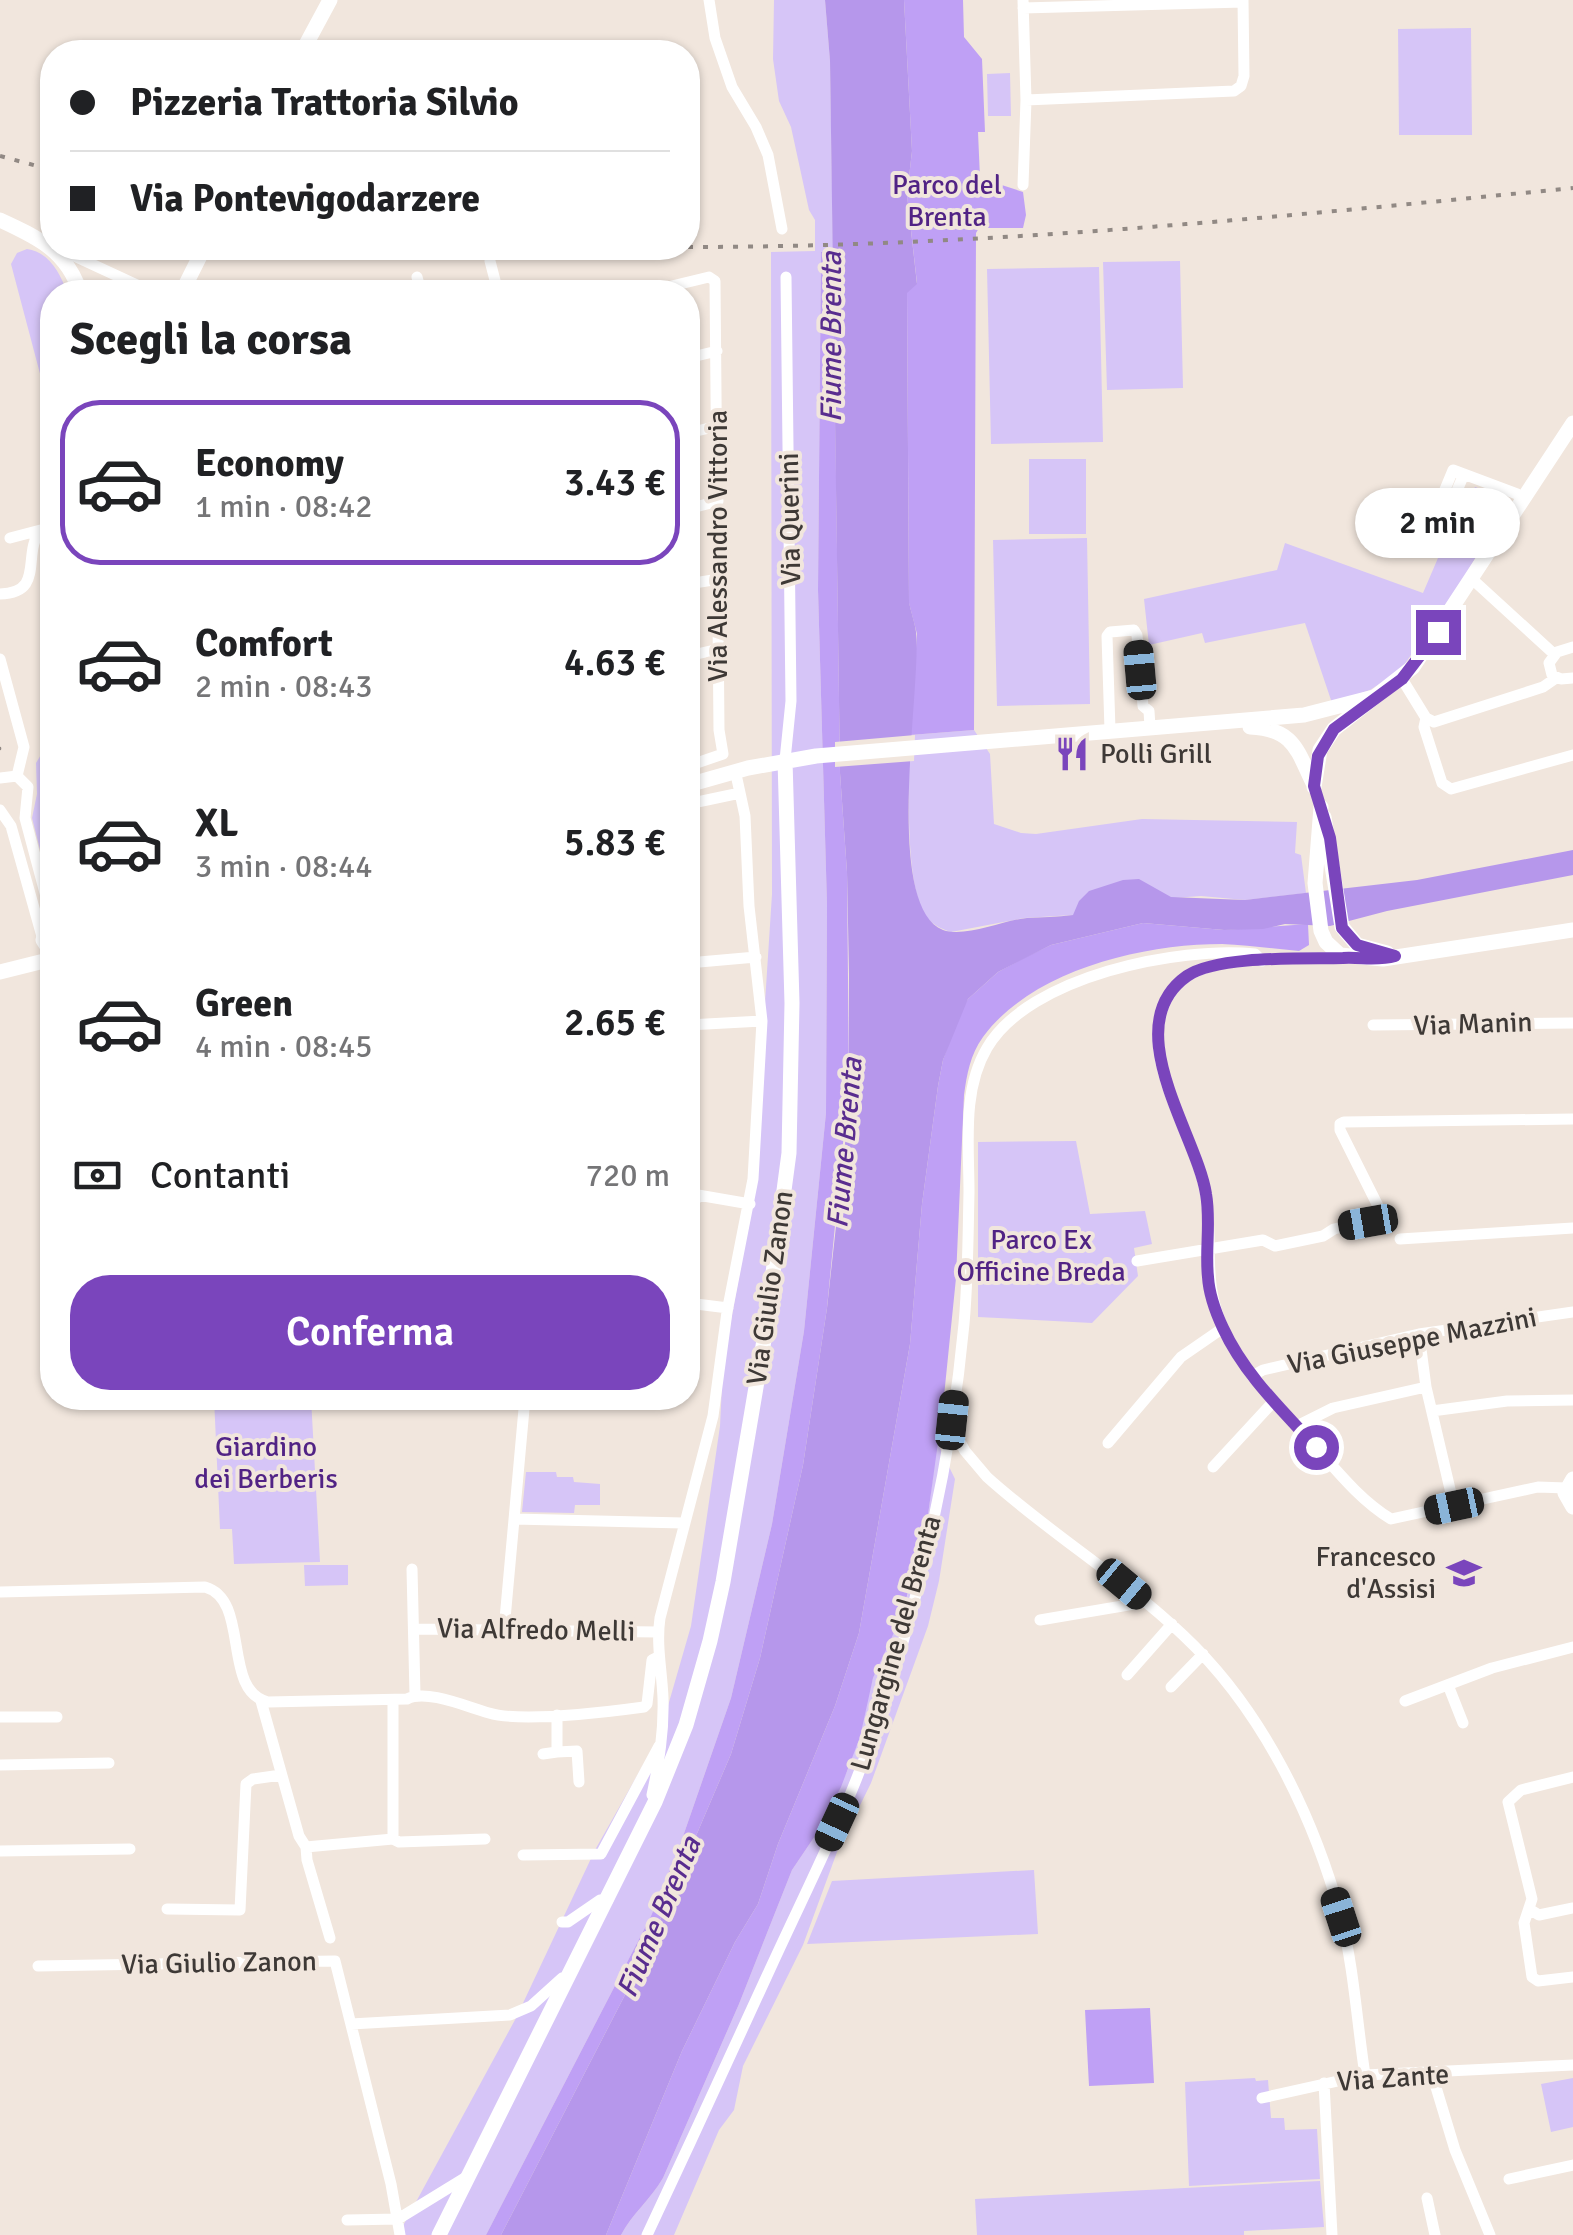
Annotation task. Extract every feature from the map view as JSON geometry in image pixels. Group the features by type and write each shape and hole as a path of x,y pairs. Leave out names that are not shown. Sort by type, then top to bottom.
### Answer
{"main road":[{"path":"308,40 330,0"},
{"path":"0,220 40,240"},
{"path":"1250,727 1272,730 1308,753 1324,744 1347,718 1402,679 1426,650 1571,431"},
{"path":"700,782 792,759 1308,715 1374,698"},
{"path":"1314,786 1325,722 1308,715 1294,722 1295,745 1314,786 1330,838 1342,928 1357,945 1395,956"},
{"path":"1234,721 1280,744 1300,768 1319,829"},
{"name":"Via Giulio Zanon","path":"438,2235 655,1802 695,1695 723,1582 784,1204 792,1102 792,759"},
{"path":"1321,807 1315,883 1324,936 1347,957 1370,960 1573,930"},
{"path":"0,972 37,965 40,961"},
{"path":"1570,1483 1572,1509"}],"street":[{"path":"709,0 715,38 732,87 768,155 782,229"},
{"path":"1023,185 1023,4 1242,1 1244,76 1241,86 1234,91 1026,100"},
{"path":"83,260 126,280"},
{"path":"490,261 495,280"},
{"name":"Via Alessandro Vittoria","path":"700,280 714,277 723,754"},
{"name":"Via Querini","path":"786,277 792,759"},
{"path":"700,355 717,350"},
{"path":"700,430 718,426"},
{"path":"1464,474 1439,532 1429,528 1453,470 1528,493"},
{"path":"700,506 718,501"},
{"path":"5,538 40,530"},
{"path":"0,594 11,593 26,583 35,536 40,533"},
{"path":"5,538 19,542 30,556"},
{"path":"700,582 718,579"},
{"path":"1472,579 1554,654"},
{"path":"1110,730 1107,636 1110,632 1134,630 1143,706 1149,712 1150,727"},
{"path":"1556,678 1548,663 1554,654 1573,646"},
{"path":"700,653 719,649"},
{"path":"0,659 24,747 17,776"},
{"path":"1402,679 1426,718 1434,722 1543,687 1556,678 1573,678"},
{"path":"1426,718 1424,727 1442,783 1451,788 1573,755"},
{"path":"700,762 723,754 728,755 732,765"},
{"path":"0,778 17,776"},
{"path":"17,776 28,787 26,823 40,876"},
{"name":"Via Giulio Zanon","path":"655,1802 652,1796 663,1741 658,1632 683,1523 714,1416 728,1308 750,1204 762,1021 744,816 736,778"},
{"path":"700,802 740,794"},
{"path":"718,800 737,807 744,816"},
{"path":"1,811 18,812 28,803"},
{"path":"1,811 11,826 40,922"},
{"path":"1319,959 1324,936"},
{"name":"Lungargine del Brenta","path":"647,2235 852,1790 892,1679 953,1430 968,1241 969,1114 978,1068 989,1044 1010,1021 1048,996 1107,970 1172,955 1230,951 1256,954 1262,960"},
{"path":"700,962 756,957"},
{"path":"1347,957 1262,960 1196,970 1168,995 1161,1015 1163,1073 1170,1101 1202,1174 1209,1218 1208,1281 1223,1328 1252,1376 1346,1480 1390,1519 1570,1483"},
{"path":"700,1024 762,1021"},
{"name":"Via Manin","path":"1373,1025 1573,1022"},
{"path":"1137,1261 1263,1240 1275,1246 1325,1236 1334,1229 1377,1219 1380,1210 1340,1130 1344,1122 1573,1118"},
{"name":"Via Giulio Zanon","path":"700,1196 750,1204"},
{"path":"1400,1239 1573,1228"},
{"path":"700,1304 728,1308"},
{"name":"Via Giuseppe Mazzini","path":"1252,1376 1263,1370 1419,1334 1573,1312"},
{"path":"1108,1443 1181,1357 1223,1328"},
{"path":"1419,1334 1426,1387 1454,1506"},
{"path":"1297,1426 1333,1408 1426,1387"},
{"path":"1432,1411 1507,1401 1573,1400"},
{"path":"1212,1467 1274,1401"},
{"path":"504,1630 524,1410"},
{"path":"953,1430 965,1451 991,1480 1146,1602 1203,1654 1228,1681 1261,1731 1300,1806 1324,1868 1346,1942 1365,2076"},
{"path":"514,1520 683,1523"},
{"path":"412,1569 415,1695"},
{"path":"0,1592 205,1587 215,1590 227,1608 246,1683 261,1701 330,1938"},
{"path":"1040,1620 1146,1602"},
{"path":"1127,1676 1172,1624"},
{"name":"Via Alfredo Melli","path":"414,1629 658,1632"},
{"path":"1405,1701 1492,1668 1573,1647"},
{"path":"1171,1686 1203,1654"},
{"path":"261,1701 393,1700 415,1695 464,1703 502,1716 644,1708 650,1698 652,1660 658,1657"},
{"path":"1448,1684 1464,1723"},
{"path":"393,1700 393,1839"},
{"path":"557,1715 550,1753 577,1750 578,1782"},
{"path":"0,1717 57,1716"},
{"path":"523,1856 601,1854 663,1741"},
{"path":"0,1765 109,1763"},
{"path":"167,1910 240,1910 246,1784 253,1779 281,1776"},
{"path":"1573,1777 1521,1790 1508,1802 1532,1899 1524,1923 1534,1980 1573,1977"},
{"path":"306,1846 393,1839 399,1842 485,1838"},
{"path":"0,1851 130,1849"},
{"path":"562,1922 579,1916 600,1900 608,1900"},
{"path":"1529,1910 1540,1915 1573,1908"},
{"name":"Via Giulio Zanon","path":"38,1966 332,1960 337,1963 400,2235"},
{"name":"Via Giulio Zanon","path":"351,2024 514,2014 531,2006 562,1978 568,1978"},
{"name":"Via Zante","path":"1262,2098 1365,2076 1573,2066"},
{"path":"1432,2074 1455,2150 1490,2235"},
{"path":"1324,2083 1332,2235"},
{"path":"1508,2178 1573,2165"},
{"path":"347,2220 398,2219 468,2176"},
{"path":"1426,2198 1435,2235"}],"green space":[{"path":"774,0 825,0 830,61 833,252 821,253 818,590 827,905 826,1113 804,1331 772,1524 731,1698 680,1845 651,1916 486,2235 398,2235 516,2018 595,1850 659,1737 691,1626 720,1426 723,1365 752,1205 772,894 771,252 815,251 815,220 809,210 791,127 779,101 773,59"},
{"name":"Parco del Brenta","path":"904,0 963,0 964,37 982,59 985,132 978,132 980,178 1023,192 1026,215 1023,228 979,228 976,233 974,730 910,735 917,634 909,603 907,292 917,283 907,195 912,151"},
{"path":"1471,28 1472,135 1399,135 1398,29"},
{"path":"1010,73 1011,116 988,116 987,74"},
{"path":"35,251 40,260 48,260 61,280 40,280 40,374 11,264 17,253"},
{"path":"821,252 833,252 840,773 847,872 849,1082 827,1308 803,1465 760,1658 731,1754 642,1962 501,2235 486,2235 651,1916 680,1845 731,1698 772,1524 804,1331 826,1113 827,905 818,590"},
{"path":"1180,261 1183,388 1107,390 1103,262"},
{"path":"1099,267 1103,442 991,444 987,269"},
{"path":"1029,459 1086,459 1086,534 1029,534"},
{"path":"1475,487 1503,497 1506,506 1463,579 1400,671 1370,690 1332,703 1305,623 1205,643 1202,633 1149,645 1144,599 1277,570 1285,543 1423,593"},
{"path":"1087,538 1090,704 997,706 993,540"},
{"path":"974,730 990,754 994,824 1036,834 1142,819 1297,822 1295,853 1301,855 1306,893 1245,900 1201,896 1130,901 1073,915 1024,918 951,932 940,928 925,915 914,879 909,828 910,735"},
{"path":"40,756 40,850 32,818 37,794 36,763"},
{"path":"1143,923 1224,930 1308,924 1309,945 1299,951 1191,945 1091,965 1030,994 1004,1014 979,1044 964,1095 956,1278 943,1406 928,1515 902,1615 873,1678 860,1737 841,1787 792,1870 663,2178 621,2235 606,2235 682,2051 758,1904 778,1844 835,1706 859,1633 910,1344 922,1204 938,1086 960,1012 968,999 998,972 1024,958 1051,945"},
{"name":"Parco Ex Officine Breda","path":"1076,1141 1090,1214 1145,1211 1152,1244 1134,1248 1138,1276 1092,1323 978,1317 978,1142"},
{"name":"Giardino dei Berberis","path":"215,1410 312,1410 320,1562 234,1564 232,1529 220,1529"},
{"path":"937,1442 955,1479 939,1581 928,1626 871,1783 837,1852 803,1945 743,2066 734,2110 719,2130 674,2235 621,2235 663,2178 792,1870 819,1830 849,1767 873,1678 907,1597 928,1515"},
{"path":"526,1472 556,1472 557,1477 573,1477 574,1482 600,1484 600,1505 575,1505 574,1513 522,1512"},
{"path":"304,1565 348,1565 348,1585 305,1586"},
{"path":"1034,1870 1038,1934 807,1944 832,1881"},
{"path":"1150,2008 1154,2083 1089,2086 1085,2010"},
{"path":"1573,2078 1573,2127 1551,2132 1541,2084"},
{"path":"1268,2080 1271,2118 1284,2118 1285,2130 1317,2129 1320,2179 1189,2186 1185,2082"},
{"path":"1320,2181 1324,2227 1244,2231 1244,2235 977,2235 975,2199"}],"shaded area":[{"path":"825,0 904,0 912,151 907,195 917,284 907,293 909,602 916,632 909,839 914,881 925,912 943,930 962,932 1027,918 1073,915 1089,891 1123,880 1139,879 1171,897 1245,900 1417,880 1573,850 1573,875 1330,926 1285,924 1224,930 1143,923 1051,945 998,972 968,999 943,1060 938,1086 922,1204 910,1344 859,1633 835,1706 778,1844 758,1904 682,2051 606,2235 501,2235 642,1962 731,1754 760,1658 803,1465 827,1308 846,1135 849,974 840,773 830,61"}],"pier":[{"path":"915,735 914,761 835,767 835,742"}],"railway":[{"path":"0,156 40,167"},
{"path":"700,247 1021,236 1573,188"}],"place":[{"name":"Polli Grill","path":"1072,754"},
{"name":"Francesco d'Assisi","path":"1464,1573"}],"route":[{"path":"1316,1447 1252,1376 1228,1338 1214,1304 1208,1278 1206,1194 1194,1151 1170,1101 1163,1073 1161,1015 1168,995 1196,970 1252,961 1347,957 1383,960 1395,956 1357,945 1342,928 1330,838 1314,786 1320,750 1334,729 1402,679 1438,632"}],"water label":[{"name":"Fiume Brenta","path":"831,337"},
{"name":"Fiume Brenta","path":"845,1143"},
{"name":"Fiume Brenta","path":"659,1917"}]}
